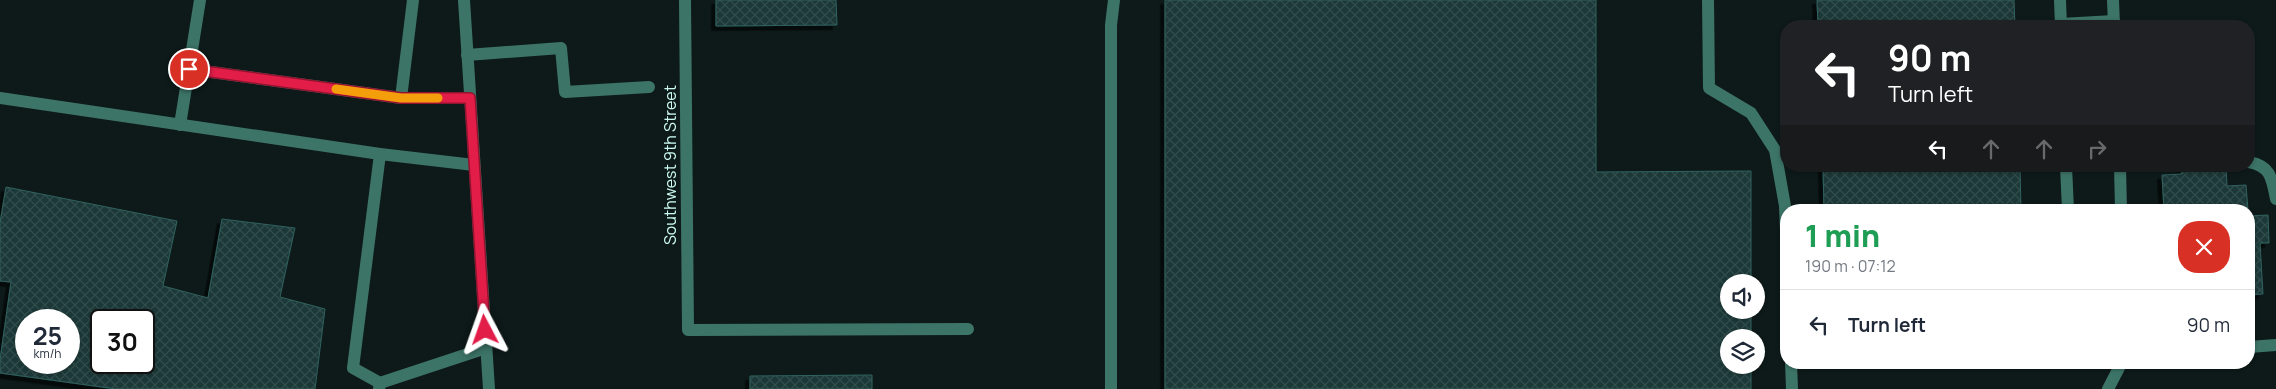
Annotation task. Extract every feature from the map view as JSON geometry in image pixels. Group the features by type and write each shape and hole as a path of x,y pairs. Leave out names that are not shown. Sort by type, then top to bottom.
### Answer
{"street":[{"path":"180,125 200,0"},
{"path":"401,98 413,0"},
{"path":"464,0 489,389"},
{"name":"Southwest 9th Street","path":"685,0 688,330 968,329"},
{"path":"1111,389 1111,25 1114,0"},
{"path":"1708,0 1709,88 1751,113 1775,150 1785,204"},
{"path":"2060,0 2061,20"},
{"path":"2113,0 2114,20"},
{"path":"467,55 561,48 565,92 649,87"},
{"path":"189,69 401,98 470,98"},
{"path":"0,98 380,154 474,164"},
{"path":"380,154 353,368 380,386 486,348"},
{"path":"2255,163 2271,174 2276,199"},
{"path":"2066,172 2068,204"},
{"path":"2120,172 2121,204"},
{"path":"2255,347 2276,345"},
{"path":"1791,369 1792,389"},
{"path":"2108,389 2118,369"}],"building":[{"path":"716,0 836,0 837,25 716,26"},
{"path":"1165,0 1596,0 1596,172 1751,171 1751,274 1720,274 1720,319 1751,319 1751,329 1720,329 1720,374 1751,374 1751,389 1165,389"},
{"path":"1817,0 2014,0 2015,20 1818,20"},
{"path":"1823,172 2020,172 2021,204 1824,204"},
{"path":"2182,172 2226,172 2227,186 2246,185 2248,204 2164,204 2162,175 2182,174"},
{"path":"6,187 177,221 163,286 208,298 222,219 295,228 280,297 325,309 315,389 116,389 0,373 0,360 11,282 0,281 0,223"},
{"path":"2268,215 2269,243 2260,243 2263,294 2255,295 2255,216"},
{"path":"872,375 872,389 750,389 750,376"}],"slow traffic":[{"path":"336,89 401,98 438,98"}],"route":[{"path":"189,69 401,98 470,98 485,330"}]}
